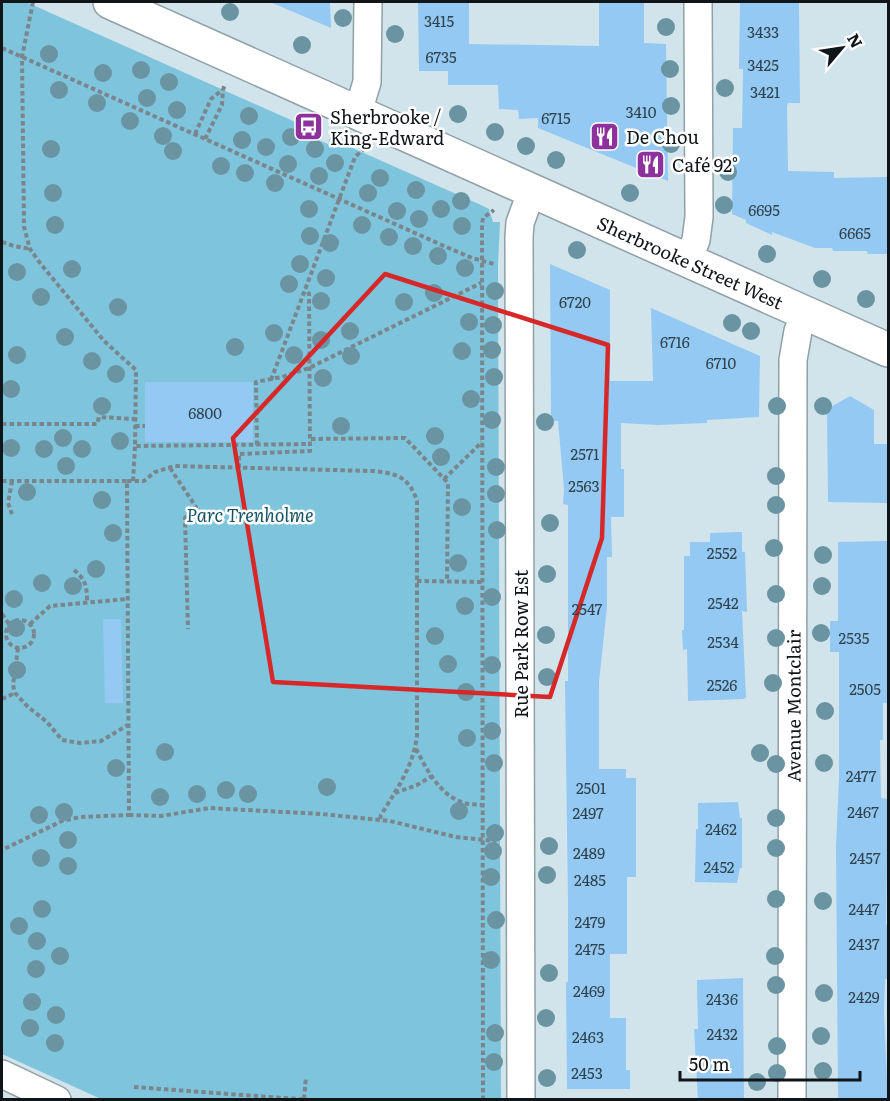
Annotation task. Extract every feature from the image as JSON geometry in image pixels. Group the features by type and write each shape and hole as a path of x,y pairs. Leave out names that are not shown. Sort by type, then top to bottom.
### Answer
{"main road":[{"path":"110,2 358,112"},
{"name":"Sherbrooke Street West","path":"358,112 888,350"}],"street":[{"path":"358,112 367,82 368,2"},
{"path":"687,260 696,240 699,217 698,2"},
{"name":"Rue Park Row Est","path":"521,1100 519,237 522,216 532,190"},
{"name":"Avenue Montclair","path":"792,1100 793,360 796,339 806,312"},
{"path":"2,1074 57,1100"}],"path":[{"path":"33,2 22,57 24,227 30,249 104,341 136,370 134,481"},
{"path":"2,48 339,199 481,261 498,265"},
{"path":"195,134 212,99 223,88 222,105 205,139"},
{"path":"212,99 222,105"},
{"path":"205,114 215,118"},
{"path":"271,380 355,157 364,149"},
{"path":"483,1100 481,261 483,218 494,210"},
{"path":"2,242 30,249"},
{"path":"256,445 256,382 271,380 309,368 481,283"},
{"path":"239,468 239,454 310,451 309,294 306,288"},
{"path":"2,424 98,424 99,417 135,419"},
{"path":"135,426 145,426"},
{"path":"311,439 405,438 448,483 447,581"},
{"path":"444,480 483,441"},
{"path":"135,446 310,444"},
{"path":"170,467 196,507 184,518 188,629"},
{"path":"2,482 144,481 155,472 170,467 372,471 393,473 401,477 414,493 417,501 417,720 415,749 410,764 380,820"},
{"path":"12,481 8,503 12,514"},
{"path":"127,481 129,815"},
{"path":"74,570 87,585 87,602"},
{"path":"417,581 483,582"},
{"path":"30,624 50,606 127,599"},
{"path":"2,614 9,624"},
{"path":"20,620 30,624 34,632 33,640 27,646 18,648 11,645 6,638 6,629 9,624 20,620"},
{"path":"18,648 13,685 15,693 27,710 37,712 62,740 91,743 101,741 129,725"},
{"path":"122,656 128,655"},
{"path":"2,699 15,693"},
{"path":"415,749 432,776 445,791 457,800 483,805"},
{"path":"394,794 432,776"},
{"path":"2,850 62,821 129,815 161,816 208,808 322,814 380,820 482,840 500,841"},
{"path":"304,1099 306,1077"},
{"path":"134,1088 311,1100"}],"highlighted area":[{"path":"385,274 608,345 602,538 550,697 273,682 233,438"}],"green space":[{"name":"Parc Trenholme","path":"2,2 26,2 318,132 316,139 328,144 330,138 481,205 489,209 493,222 500,222 498,265 501,1099 101,1099 2,1054"}],"building":[{"path":"270,2 330,2 331,28"},
{"path":"418,2 469,2 469,44 599,46 599,2 644,2 644,43 666,44 668,181 538,128 538,118 519,119 518,110 499,109 498,85 448,85 448,71 419,71"},
{"path":"740,2 799,2 800,103 788,103 787,106 788,171 834,172 834,178 888,177 888,254 815,248 772,232 772,235 732,214 733,128 742,128 743,69 739,69"},
{"path":"550,264 610,290 610,381 653,381 651,308 760,356 759,417 707,420 707,423 658,425 621,423 624,517 611,517 612,557 607,557 607,607 599,682 599,769 626,769 626,778 636,778 636,877 627,877 627,954 610,954 610,1018 626,1018 626,1070 630,1070 630,1089 567,1089 568,903 565,681 568,681 568,505 563,504 564,489 558,421 551,421"},
{"path":"145,382 253,382 253,442 145,442"},
{"path":"850,396 874,410 874,444 888,444 888,503 828,502 827,409"},
{"path":"742,532 747,612 742,611 746,698 688,701 687,649 683,650 682,630 684,630 684,556 690,556 690,542 710,542 710,533"},
{"path":"888,541 888,703 883,703 883,740 880,740 881,798 888,799 886,925 888,924 888,946 884,1012 888,1100 838,1099 836,847 839,778 839,652 830,652 830,621 838,621 838,542"},
{"path":"103,619 121,619 123,703 105,703"},
{"path":"738,802 740,818 742,818 742,868 740,868 737,883 695,882 698,803"},
{"path":"743,978 744,1100 698,1100 694,1029 698,1029 697,980"}],"place":[{"name":"Sherbrooke / King-Edward","path":"309,126"},
{"name":"De Chou","path":"605,136"},
{"name":"Café 92°","path":"651,164"}]}
